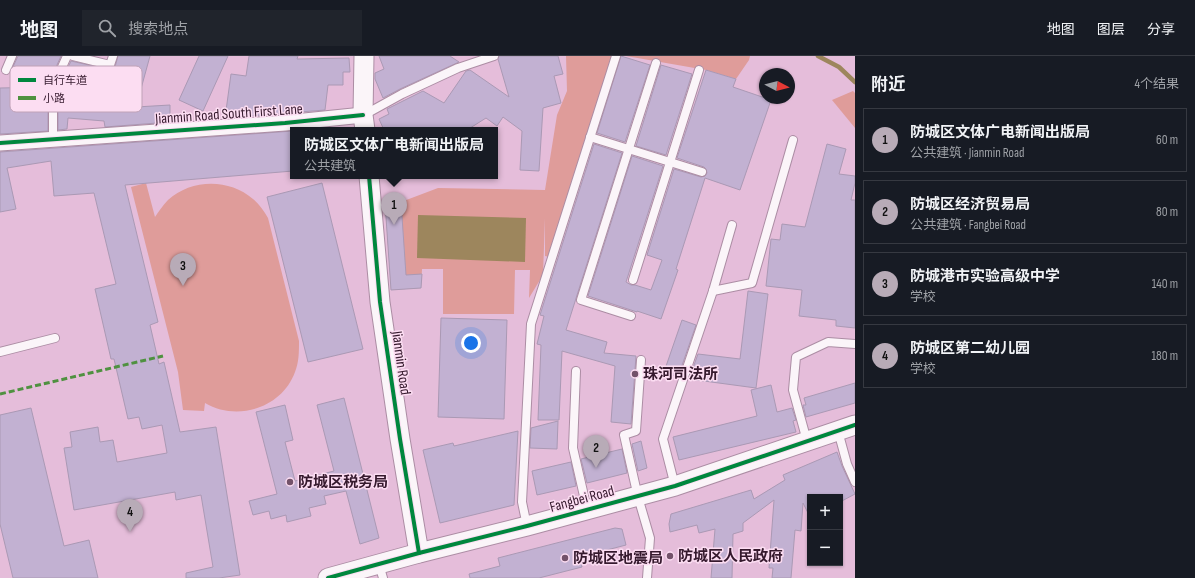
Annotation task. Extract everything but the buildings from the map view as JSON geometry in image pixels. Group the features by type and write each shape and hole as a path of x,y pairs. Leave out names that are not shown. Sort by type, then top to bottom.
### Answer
{"street":[{"path":"364,56 364,123"},
{"name":"Jianmin Road South First Lane","path":"0,143 285,123 364,123"},
{"name":"Jianmin Road","path":"369,179 380,302 400,439 419,553"},
{"name":"Fangbei Road","path":"328,578 381,571 419,553 638,497 675,486 846,428"}],"lane":[{"path":"6,70 12,56"},
{"path":"62,66 67,56"},
{"path":"73,56 110,66 113,56"},
{"path":"364,123 409,91 458,68 494,56"},
{"path":"527,526 522,502 531,324 616,56"},
{"path":"631,316 581,300 656,63"},
{"path":"633,280 699,70"},
{"path":"53,112 53,139"},
{"path":"590,137 702,172"},
{"path":"713,291 752,283 793,140"},
{"path":"675,486 663,439 713,291 732,225"},
{"path":"0,352 55,338"},
{"path":"807,441 793,390 796,357 828,342 855,344"},
{"path":"641,360 636,431 624,435 638,497 650,538 647,578"},
{"path":"576,371 573,448 587,510"},
{"path":"846,428 847,464 855,482"}],"shaded area":[{"path":"566,56 613,56 549,257 545,256 545,218 543,275 529,298 530,270 515,270 514,314 443,314 443,269 422,269 421,288 391,290 385,203 401,202 438,188 545,190 557,115 567,91"},
{"path":"626,56 750,56 749,60 736,79 706,70"},
{"path":"853,91 855,93 855,128 832,100"},
{"path":"146,183 155,217 166,202 177,193 199,185 210,184 233,187 243,192 257,203 268,218 299,341 298,361 295,372 289,384 280,395 269,403 244,411 218,409 205,403 204,411 183,410 178,372 131,187"},
{"path":"418,215 526,218 525,262 417,258"}],"waterway":[{"path":"818,56 839,67 855,82"}],"marked path":[{"path":"0,394 163,356"}],"cycle path":[{"path":"0,143 285,123 363,115"},
{"path":"369,179 380,302 400,439 419,553"},
{"path":"328,578 675,486 855,425"}],"place":[{"name":"防城区文体广电新闻出版局","path":"394,225"},
{"name":"防城港市实验高级中学","path":"183,286"},
{"name":"珠河司法所","path":"635,374"},
{"name":"防城区经济贸易局","path":"596,468"},
{"name":"防城区税务局","path":"290,482"},
{"name":"防城区第二幼儿园","path":"130,532"},
{"name":"防城区人民政府","path":"670,556"},
{"name":"防城区地震局","path":"565,558"}]}
